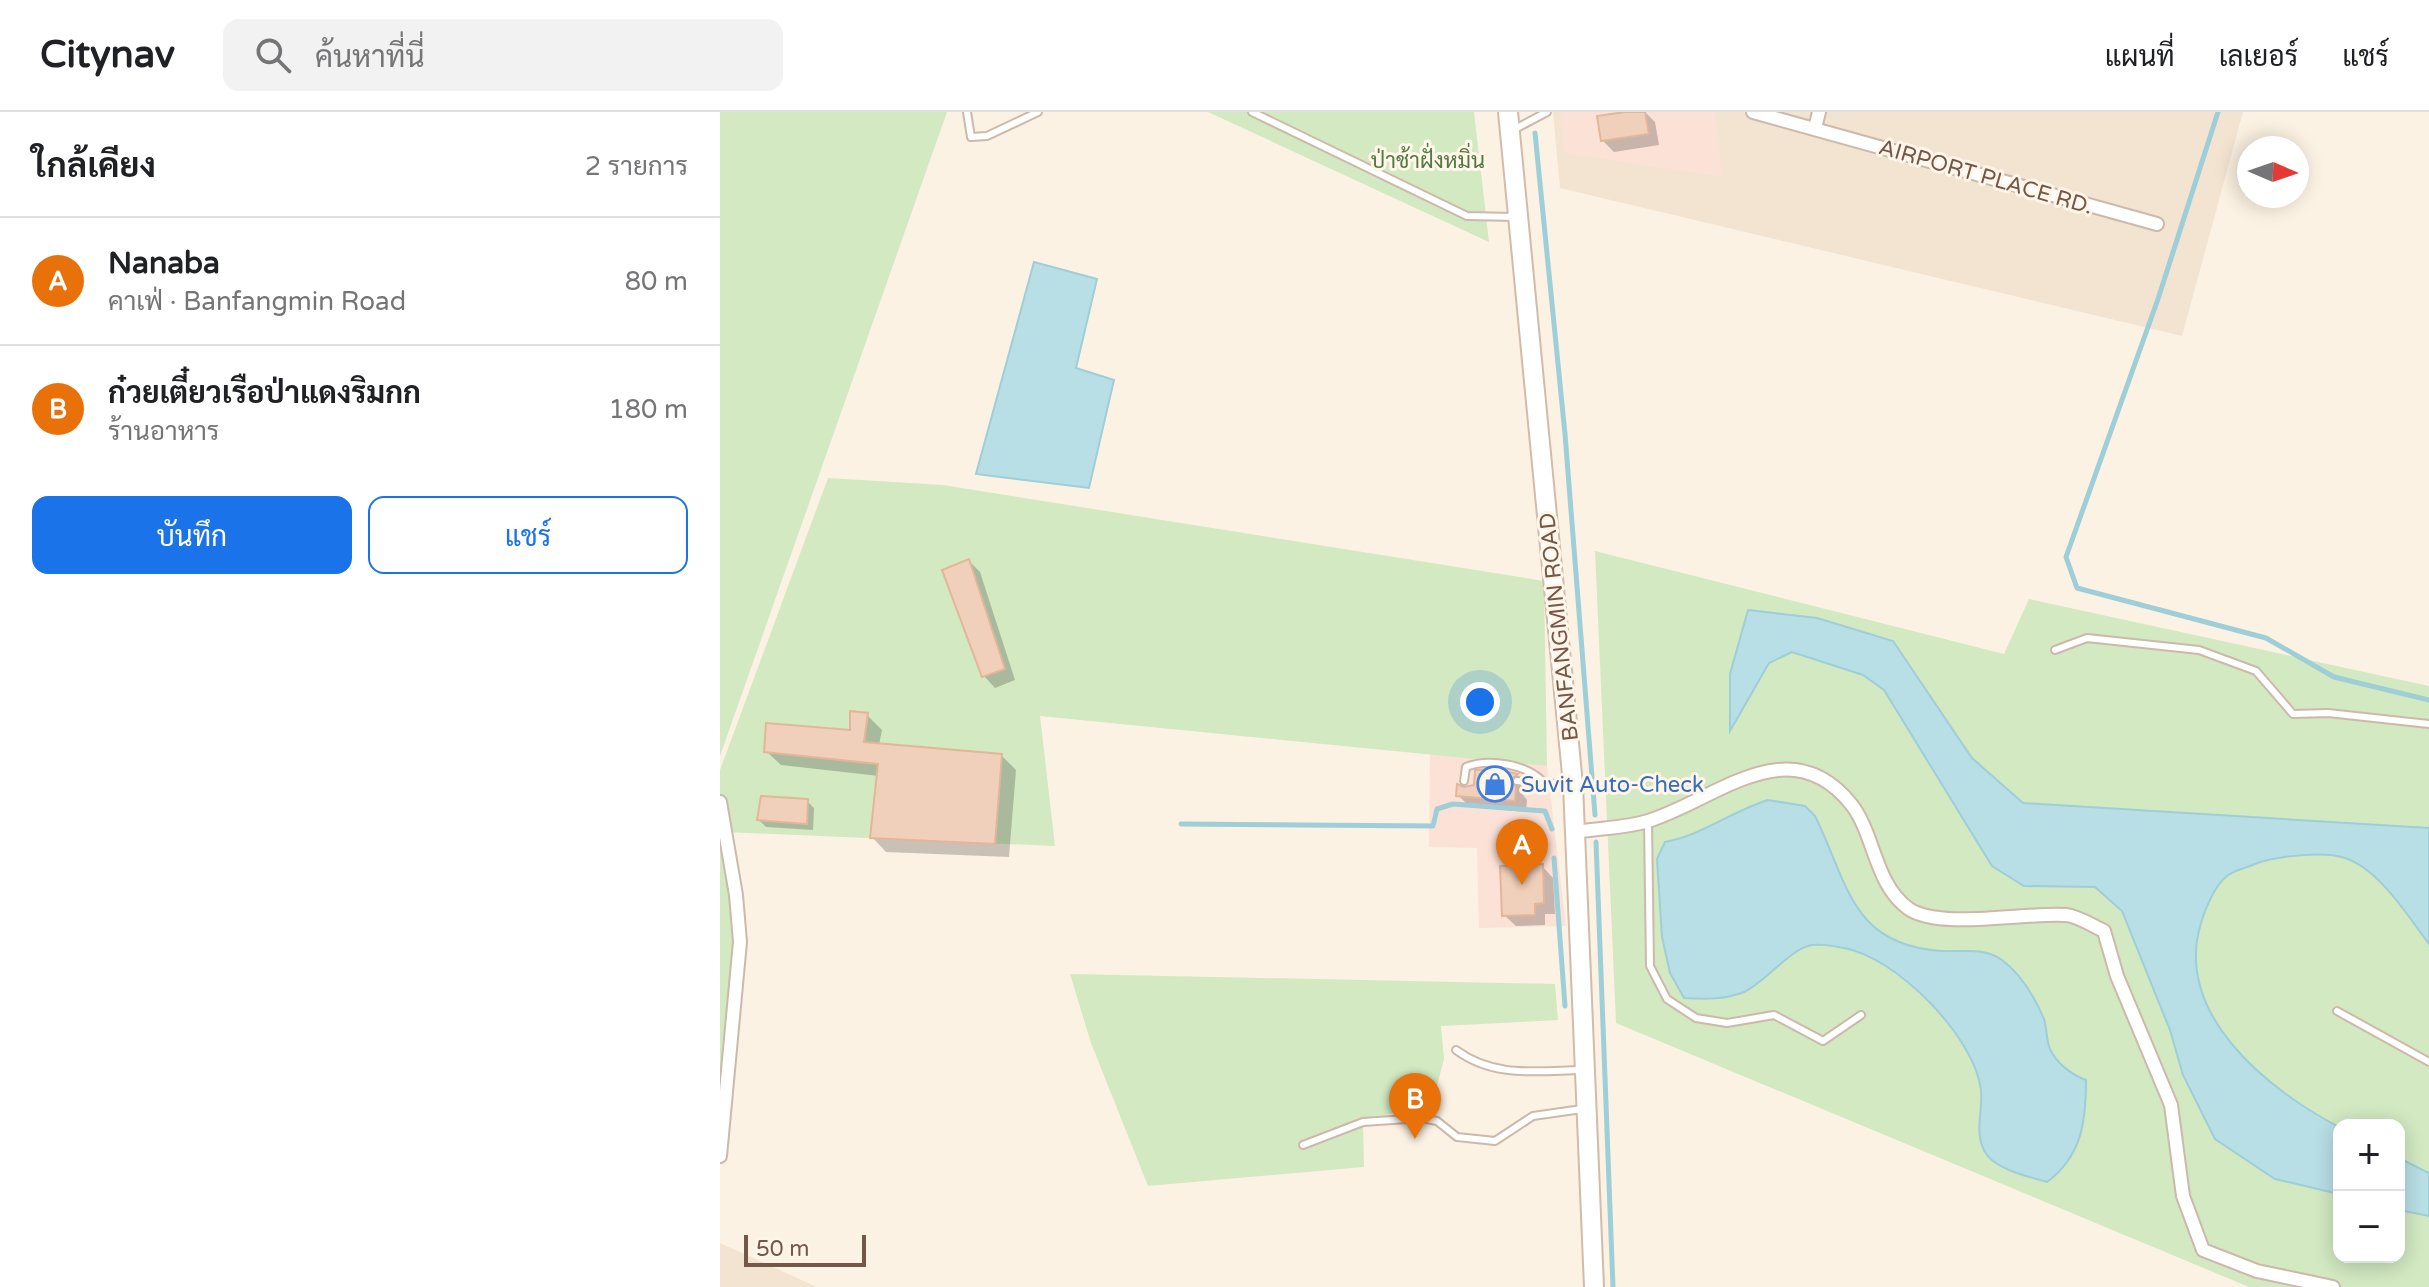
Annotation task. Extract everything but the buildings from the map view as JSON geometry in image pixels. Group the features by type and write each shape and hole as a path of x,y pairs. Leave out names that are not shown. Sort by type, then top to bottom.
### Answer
{"street":[{"name":"BANFANGMIN ROAD","path":"1508,112 1573,785 1594,1287"},
{"name":"AIRPORT PLACE RD.","path":"1753,112 2157,224"},
{"path":"1815,128 1819,112"},
{"path":"1576,832 1648,821 1737,779 1788,768 1822,776 1852,805 1883,876 1910,909 1946,919 2069,915 2104,931 2117,976 2171,1105 2183,1196 2203,1250 2257,1271 2333,1287"},
{"path":"720,802 740,942 720,1156"}],"lane":[{"path":"967,112 971,137 987,136 1038,112"},
{"path":"1252,112 1467,216 1518,217"},
{"path":"1510,131 1547,112"},
{"path":"2055,650 2087,638 2199,650 2256,671 2293,714 2328,713 2429,724"},
{"path":"1464,781 1466,767 1475,763 1519,767 1536,773 1544,783"},
{"path":"1517,781 1573,785"},
{"path":"1648,821 1650,966 1667,999 1696,1018 1727,1023 1774,1015 1823,1041 1861,1015"},
{"path":"2337,1011 2429,1062"},
{"path":"1456,1050 1482,1066 1498,1070 1584,1070"},
{"path":"1303,1145 1363,1122 1422,1118 1437,1121 1457,1137 1495,1141 1533,1116 1586,1109"}],"shaded area":[{"path":"1553,112 2243,112 2182,336 1560,188"},
{"path":"1561,112 1715,112 1722,177 1564,153"},
{"path":"1430,754 1547,766 1566,926 1479,928 1477,848 1429,847"},
{"path":"720,1243 817,1287 720,1287"}],"green space":[{"path":"720,112 947,112 720,756"},
{"name":"ป่าช้าฝั่งหมิ่น","path":"1208,112 1474,112 1489,242"},
{"path":"828,478 943,485 1544,581 1547,766 1040,716 1055,846 725,832 740,942 720,1156 720,770"},
{"path":"1595,551 2004,654 2029,599 2429,686 2429,1287 2249,1287 1616,1023"},
{"path":"1070,974 1555,984 1558,1020 1441,1026 1444,1059 1433,1101 1363,1122 1364,1167 1148,1186 1091,1043"}],"water":[{"path":"1034,262 1097,279 1076,368 1114,380 1089,488 976,474"},
{"path":"1748,610 1817,618 1893,641 1972,758 2023,803 2429,828 2429,944 2392,895 2370,872 2336,856 2300,855 2275,859 2230,874 2215,891 2201,923 2196,956 2201,988 2214,1018 2233,1045 2257,1070 2284,1092 2333,1123 2333,1193 2275,1179 2215,1139 2183,1075 2170,1030 2122,911 2095,887 2024,886 1992,866 1884,690 1863,675 1792,652 1769,663 1730,731 1730,674"},
{"path":"1768,800 1805,806 1815,816 1857,907 1871,924 1889,937 1912,946 1942,951 1988,953 2002,960 2021,979 2044,1019 2050,1049 2056,1059 2086,1080 2080,1137 2068,1161 2047,1182 2006,1169 1987,1155 1979,1132 1981,1090 1976,1069 1964,1047 1930,1002 1909,983 1865,955 1836,946 1811,945 1800,949 1737,995 1684,998 1670,973 1662,937 1657,859 1665,842 1692,834"},
{"path":"2405,1161 2429,1173 2429,1216 2405,1211"}],"waterway":[{"path":"2218,112 2158,299 2066,557 2077,588 2266,638 2334,677 2429,700"},
{"path":"1535,133 1565,434 1595,815"},
{"path":"1181,824 1433,826 1437,809 1453,804 1545,811 1552,829"},
{"path":"1596,842 1613,1287"},
{"path":"1554,858 1565,1006"}],"place":[{"name":"Suvit Auto-Check","path":"1495,784"},
{"name":"Nanaba","path":"1522,885"},
{"name":"ก๋วยเตี๋ยวเรือป่าแดงริมกก","path":"1415,1139"}]}
